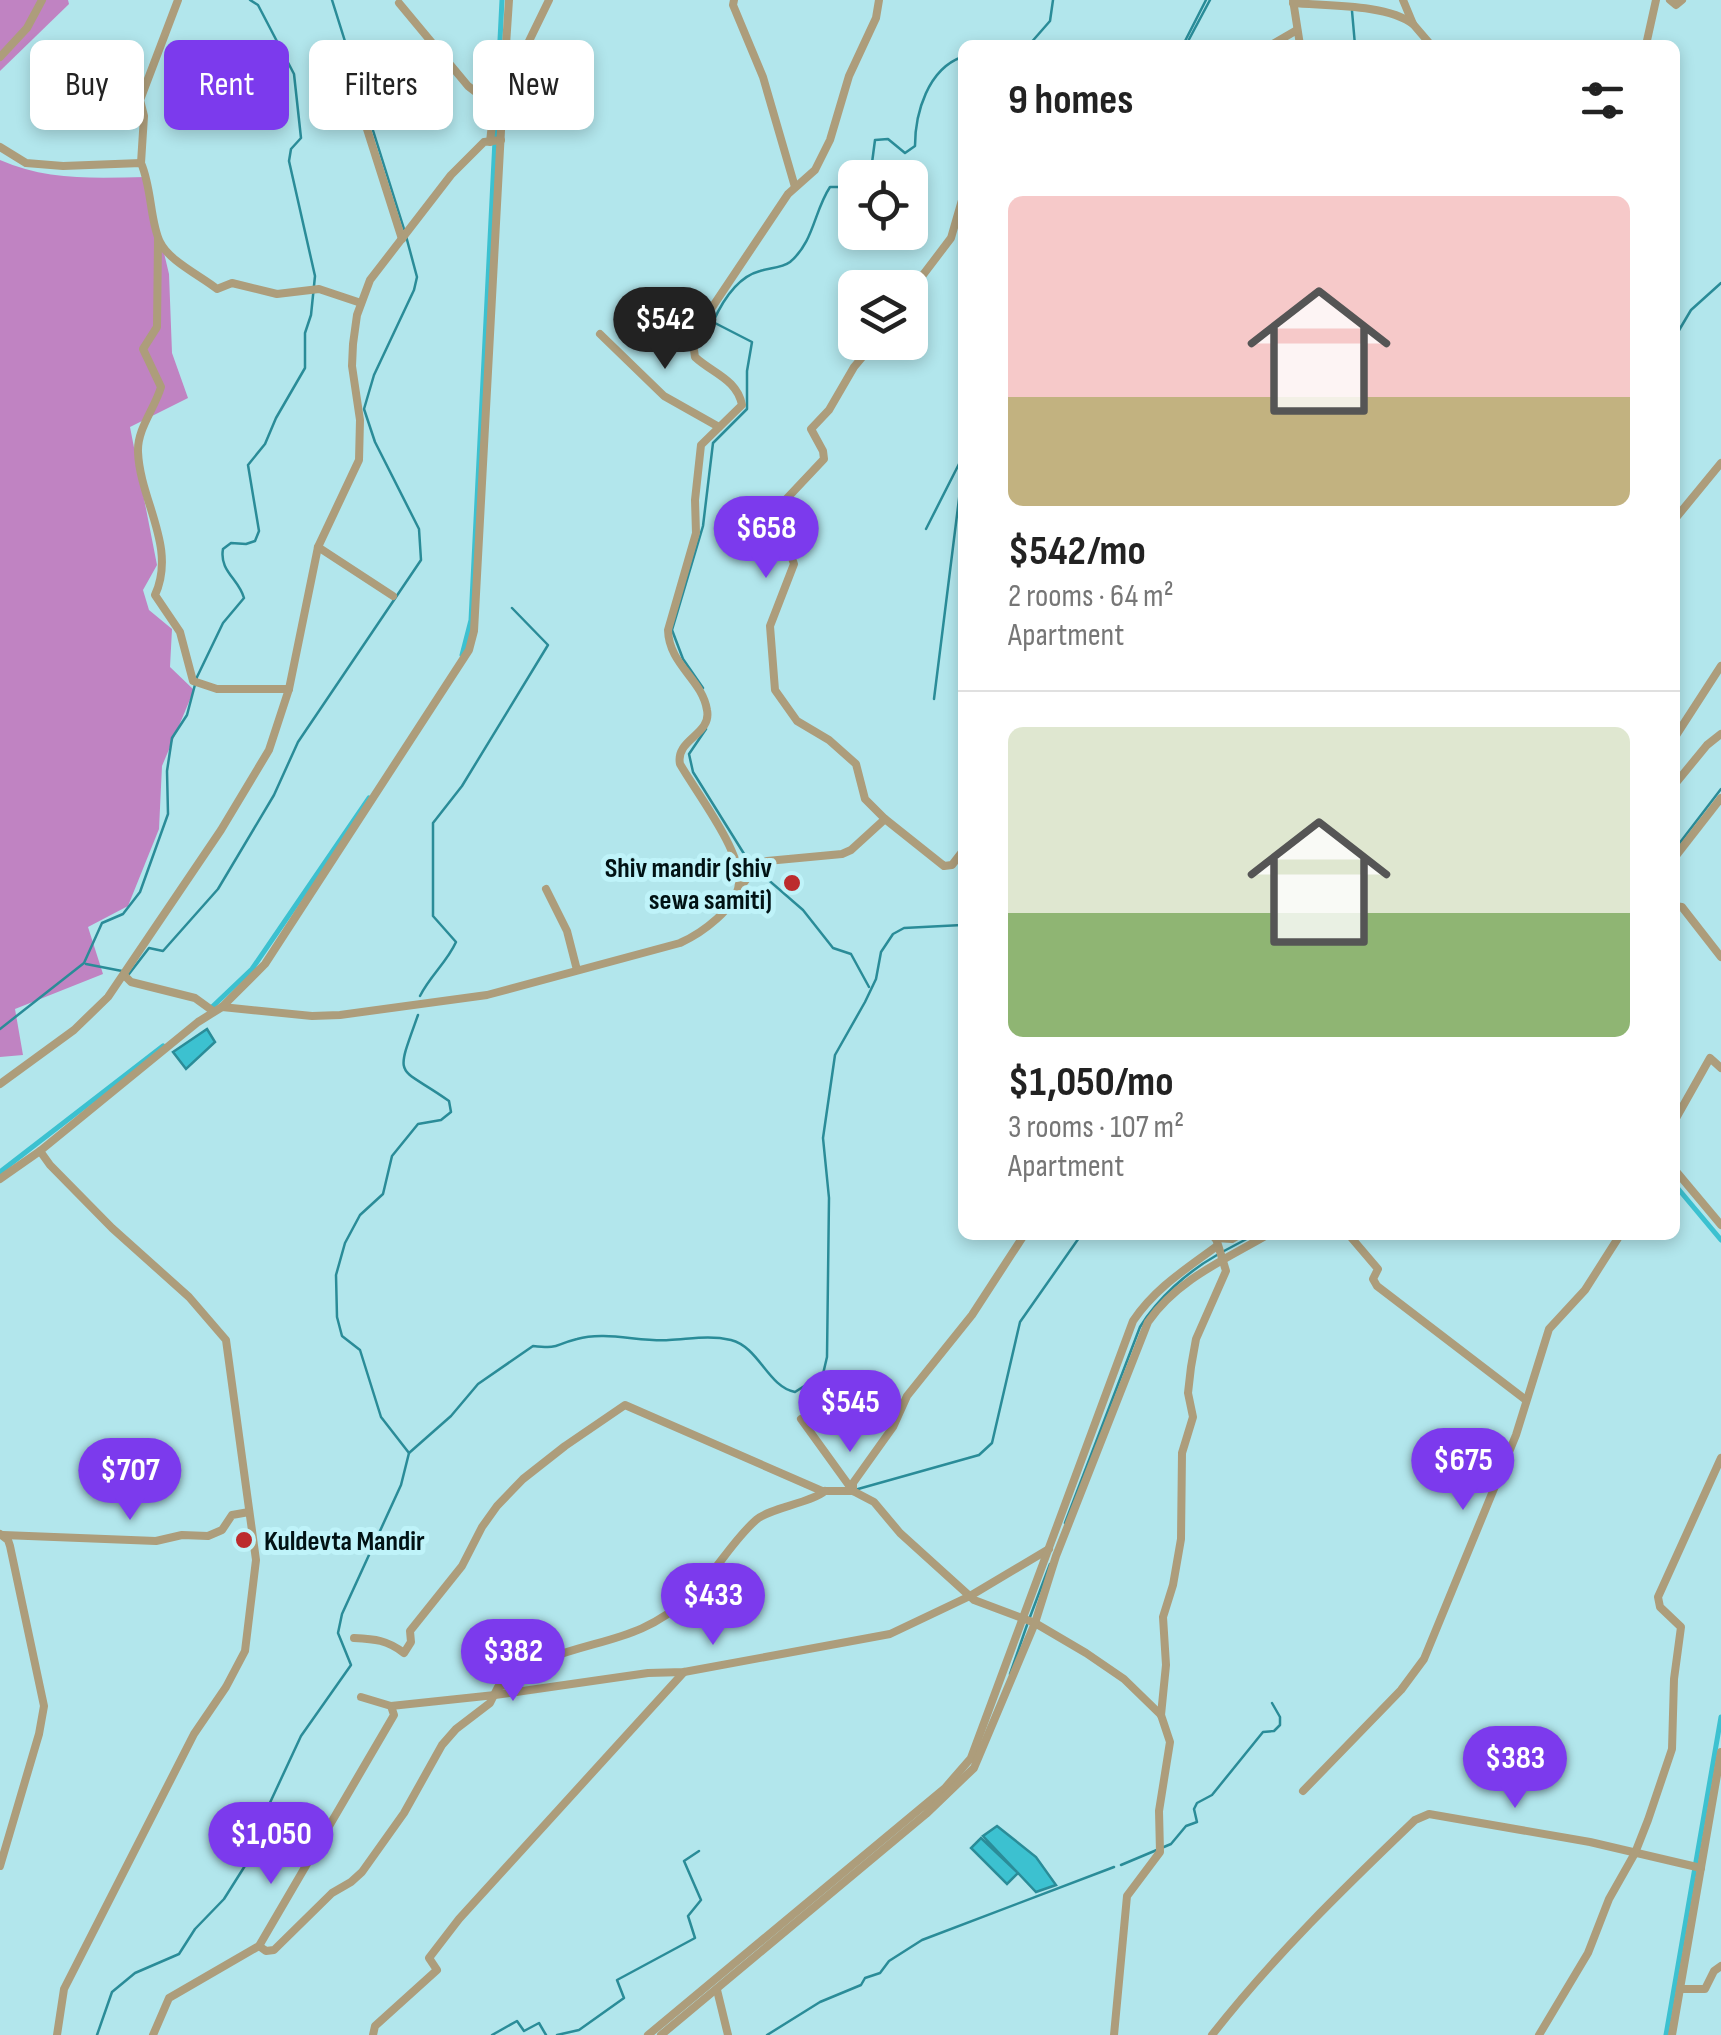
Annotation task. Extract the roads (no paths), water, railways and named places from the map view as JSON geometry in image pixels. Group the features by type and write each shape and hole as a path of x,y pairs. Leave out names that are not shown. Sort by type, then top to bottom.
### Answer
{"street":[{"path":"0,57 27,28 42,0"},
{"path":"178,0 140,100 144,116 141,163 148,180 158,239 157,327 144,349 161,387 156,405 142,427 137,450 164,557 164,576 155,595 180,632 193,681 217,689 289,689"},
{"path":"506,40 509,0"},
{"path":"530,40 549,0"},
{"path":"734,0 732,5 763,77 795,187"},
{"path":"737,893 740,878 734,856 680,764 678,754 704,728 708,712 700,693 668,646 668,630 696,532 701,445 742,405 740,396 722,375 695,357 693,344 706,318 795,187 815,170 830,140 849,76 876,18 879,0"},
{"path":"1403,0 1413,24"},
{"path":"1647,40 1656,0"},
{"path":"1670,0 1676,5 1682,0"},
{"path":"1299,40 1293,2 1387,11 1413,24 1427,40"},
{"path":"0,1179 214,1008 275,950 469,650 474,632 494,106 468,86 399,3"},
{"path":"1280,40 1298,30"},
{"path":"369,130 405,236"},
{"path":"495,141 497,130"},
{"path":"0,1084 92,1016 124,975 269,750 289,689 318,548 359,460 360,420 352,366 361,303 370,280 451,175 484,142 495,141"},
{"path":"0,148 26,163 141,163"},
{"path":"927,270 952,238 958,215"},
{"path":"158,239 165,250 217,289 241,282 276,294 315,289 361,303"},
{"path":"600,334 664,396 719,426"},
{"path":"860,360 829,410 811,428 824,451 824,460 775,511 794,564 770,626 775,690 797,721 829,740 856,764 865,799 886,819 944,866 952,865 958,857"},
{"path":"1680,513 1721,463"},
{"path":"318,548 392,596"},
{"path":"1680,729 1721,666"},
{"path":"1680,778 1721,734"},
{"path":"1680,851 1721,798"},
{"path":"124,975 131,982 195,998 214,1008 312,1016 487,995 695,936 717,917 757,865 794,856 842,854 886,819"},
{"path":"546,889 567,931 577,970"},
{"path":"1680,907 1721,957"},
{"path":"1680,1111 1710,1058 1721,1068"},
{"path":"40,1150 50,1166 112,1228 190,1297 226,1340 256,1560 246,1651 186,1748 64,1989 58,2035"},
{"path":"1680,1176 1721,1226"},
{"path":"854,1491 853,1483 893,1428 907,1396 972,1315 1021,1240"},
{"path":"648,2035 945,1788 971,1758 1133,1321 1166,1282 1218,1248 1248,1240"},
{"path":"1353,1240 1378,1270 1373,1279 1377,1286 1526,1400"},
{"path":"1303,1792 1401,1690 1424,1659 1516,1434 1549,1328 1586,1290 1617,1240"},
{"path":"661,2035 965,1779 982,1754 1035,1623 1056,1556 1148,1322 1218,1248"},
{"path":"1114,2035 1126,1896 1160,1852 1159,1810 1170,1742 1161,1716 1166,1665 1163,1618 1174,1585 1181,1539 1182,1453 1193,1417 1189,1400 1196,1339 1226,1271 1218,1248"},
{"path":"354,1638 390,1642 404,1653 411,1642 410,1631 462,1566 497,1506 564,1446 625,1405 825,1491 854,1491"},
{"path":"801,1419 854,1491 874,1502 900,1532 978,1603 1035,1623 1124,1679 1161,1716"},
{"path":"1539,2035 1588,1954 1609,1899 1635,1853 1672,1749 1674,1679 1682,1627 1660,1607 1658,1597 1721,1458"},
{"path":"259,1946 274,1950 332,1893 362,1872 404,1813 442,1745 495,1695 498,1687 508,1686 524,1670 543,1660 620,1640 657,1621 691,1596 758,1517 782,1511 825,1491"},
{"path":"2,1535 156,1541 182,1534 208,1536 222,1530 232,1515 250,1512"},
{"path":"0,1866 44,1706 10,1546 2,1535"},
{"path":"361,1697 390,1706 495,1695 648,1673 684,1672 890,1634 970,1596 1049,1549"},
{"path":"374,2035 375,2026 436,1970 429,1958 459,1919 684,1672"},
{"path":"153,2035 169,1998 259,1946 394,1715 390,1706"},
{"path":"1672,2035 1721,1752"},
{"path":"1212,2035 1318,1914 1415,1820 1430,1814 1701,1868"},
{"path":"1680,1989 1704,1988 1721,1966"},
{"path":"717,1990 728,2035"}],"water":[{"path":"207,1029 215,1042 186,1069 173,1052"},
{"path":"997,1826 1036,1857 1056,1885 1036,1892 1018,1873 1007,1884 971,1848 981,1838 1017,1872 983,1836"}],"waterway":[{"path":"0,1029 84,963 102,923 123,914 140,892 168,814 167,771 172,738 187,715 197,677 223,623 244,598 227,569 223,549 231,543 255,541 259,531 248,465 265,444 305,368 305,333 315,276 289,161 291,149 301,138 294,74 258,5 250,0"},
{"path":"332,0 404,229"},
{"path":"462,655 471,620 502,0"},
{"path":"1033,40 1050,21 1053,0"},
{"path":"1186,40 1206,0"},
{"path":"1189,40 1210,0"},
{"path":"1352,11 1355,40"},
{"path":"872,160 875,140 888,139 905,153 915,146 926,94 940,71 958,59"},
{"path":"703,688 683,659 672,630 703,526 713,443 747,409 752,342 713,322 737,284 752,274 787,264 798,254 830,187 838,187"},
{"path":"129,974 149,948 163,951 218,889 274,795 298,742 421,560 419,529 375,442 364,409 374,375 414,290 417,277 406,236"},
{"path":"1680,329 1691,310 1721,283"},
{"path":"926,529 958,466"},
{"path":"934,699 958,507"},
{"path":"420,996 456,942 433,916 433,823 462,786 548,645 512,608"},
{"path":"706,729 689,754 693,772 751,865"},
{"path":"1680,842 1721,789"},
{"path":"211,1008 252,969 369,798"},
{"path":"757,870 803,910 833,948 851,954 869,987"},
{"path":"97,2035 112,1992 135,1973 179,1954 195,1929 224,1899 248,1861 301,1736 351,1665 338,1633 342,1614 401,1485 409,1453 451,1416 478,1384 533,1346 553,1347 599,1336 731,1340 749,1350 778,1383 795,1392 823,1374 827,1357 829,1198 823,1138 835,1055 865,1002 876,979 881,952 893,934 904,928 958,925"},
{"path":"86,964 122,971"},
{"path":"409,1453 381,1417 360,1350 342,1336 337,1317 336,1275 345,1243 360,1215 383,1194 392,1156 418,1124 441,1120 451,1112 449,1101 405,1069 405,1052 418,1015"},
{"path":"0,1172 163,1046"},
{"path":"1680,1191 1721,1240"},
{"path":"858,1489 979,1455 992,1443 1020,1322 1077,1240"},
{"path":"1224,1251 1245,1240"},
{"path":"1065,1523 1140,1327 1174,1286 1217,1255"},
{"path":"1030,1617 1050,1564"},
{"path":"1010,1674 1027,1625"},
{"path":"1121,1865 1171,1844 1186,1826 1197,1822 1197,1803 1212,1795 1263,1732 1274,1731 1280,1725 1272,1703"},
{"path":"1666,2035 1721,1717"},
{"path":"557,2035 579,2030 624,1998 617,1980 695,1938 688,1916 701,1900 684,1861 699,1851"},
{"path":"767,2035 820,2002 861,1985 865,1978 880,1973 889,1961 922,1940 1114,1867"},
{"path":"492,2035 517,2021 524,2031 539,2023 546,2035"}],"place":[{"name":"Shiv mandir (shiv sewa samiti)","path":"792,883"},
{"name":"Kuldevta Mandir","path":"244,1540"}]}
